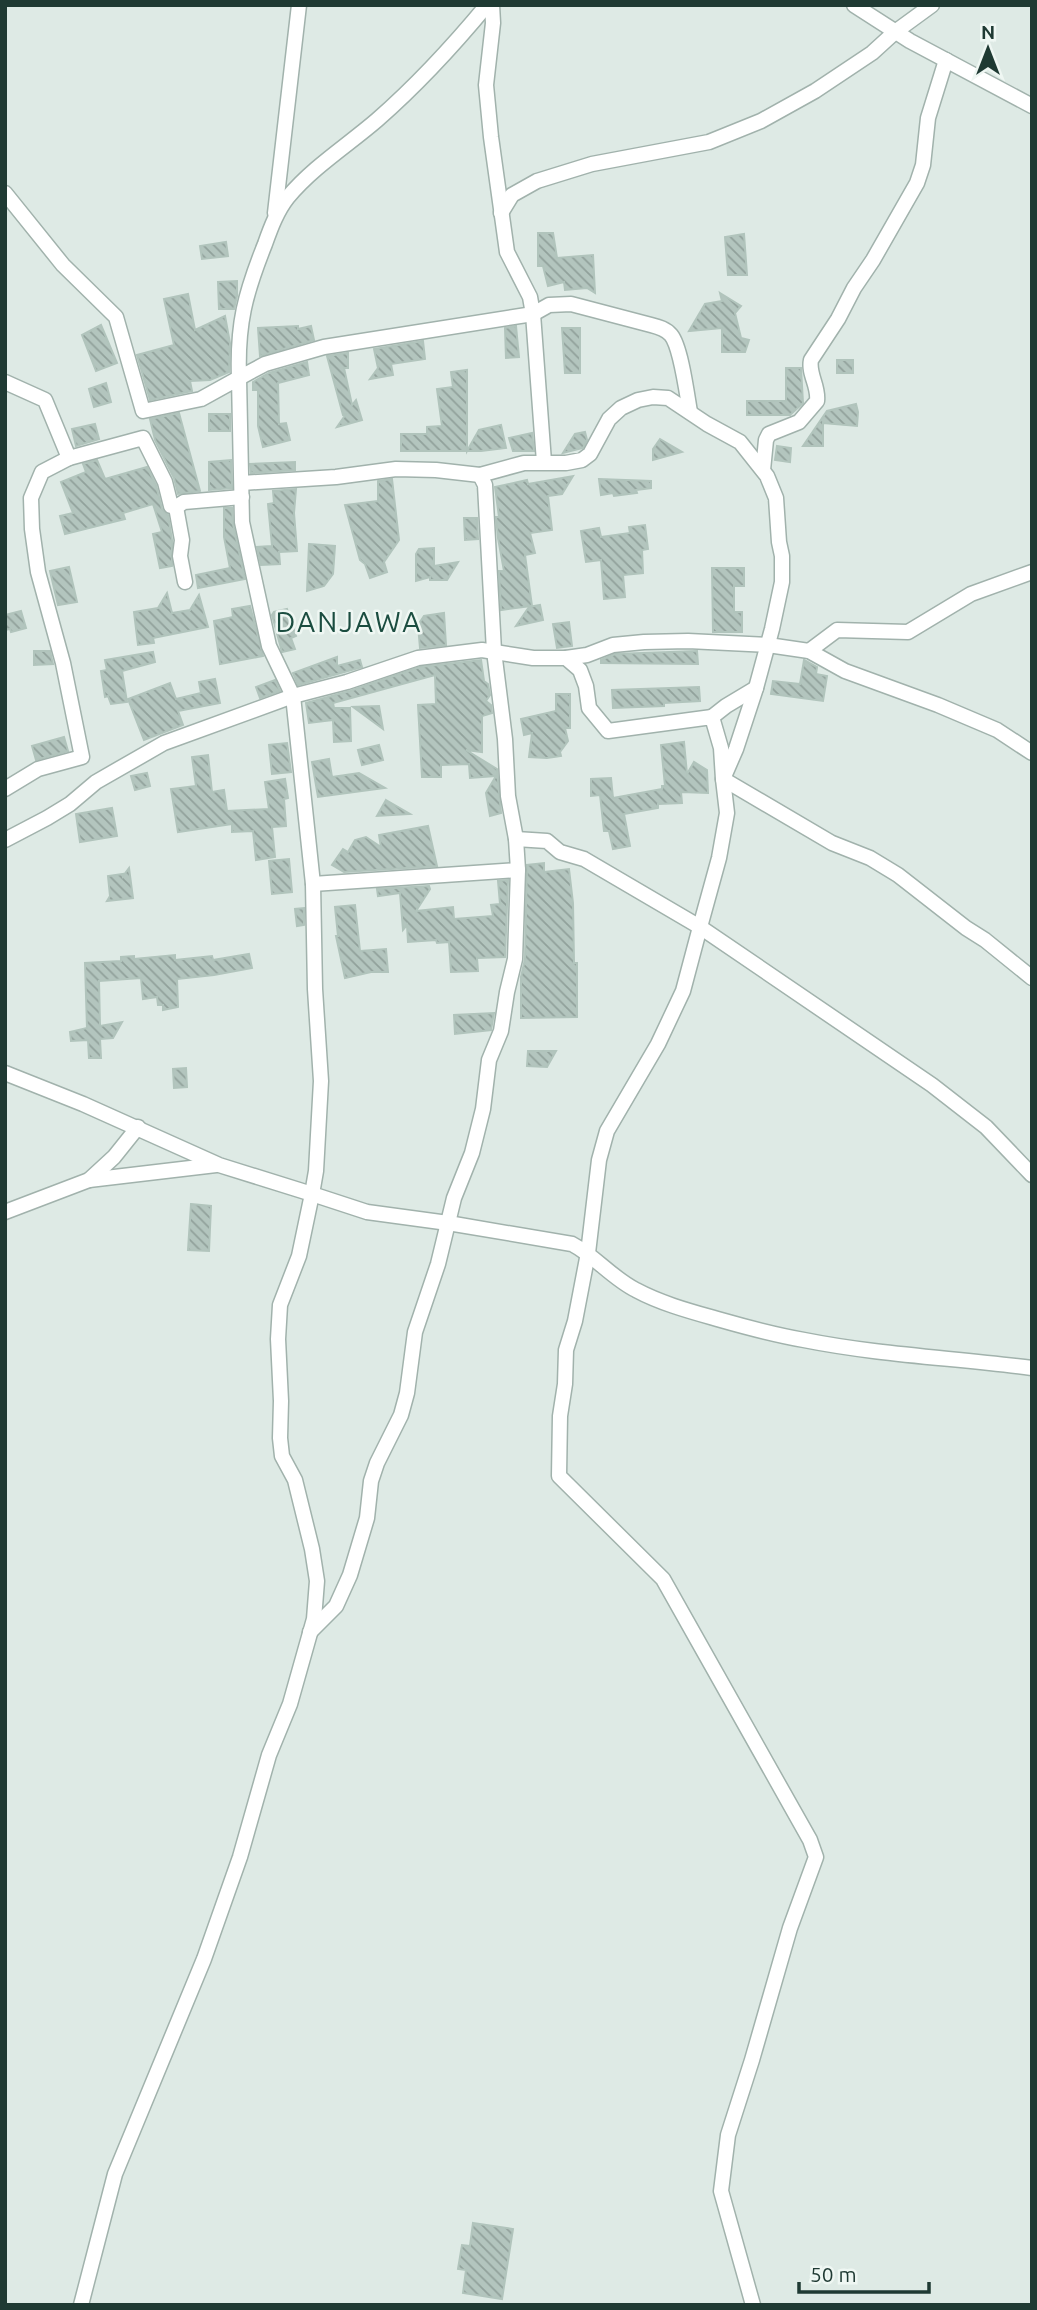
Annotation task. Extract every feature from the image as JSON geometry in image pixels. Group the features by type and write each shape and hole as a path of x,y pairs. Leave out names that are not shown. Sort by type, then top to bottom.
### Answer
{"street":[{"path":"275,217 299,5"},
{"path":"81,2305 115,2174 204,1959 240,1857 269,1755 290,1704 314,1619 317,1581 312,1549 295,1480 282,1456 278,1339 280,1305 299,1256 316,1171 321,1081 315,989 313,884 293,696 269,646 242,522 239,378 241,316 244,300 275,217 289,196 438,63 490,5"},
{"path":"490,5 493,23 486,85 501,213 506,252 530,298 533,314 544,462"},
{"path":"854,5 895,32 1032,106"},
{"path":"501,213 512,195 537,181 592,164 709,142 761,121 826,84 872,53 932,5"},
{"path":"763,470 769,434 799,422 817,401 811,360 917,183 923,165 928,118 946,60"},
{"path":"5,193 63,265 116,317 143,411 143,438 165,482 171,506 176,507"},
{"path":"143,411 201,400 265,364 324,347 533,314 549,305 571,304 664,329 673,336 690,412"},
{"path":"5,382 45,400 69,458"},
{"path":"176,507 184,502 242,490 396,469 480,475 524,463 582,460 590,454 608,419 621,408 638,400 668,398 740,442 763,470 776,498 782,582 756,688 723,779"},
{"path":"5,789 38,769 82,757 63,663 38,572 31,498 42,472 69,458 143,438"},
{"path":"310,1632 336,1606 351,1575 367,1518 371,1481 401,1415 415,1332 438,1264 454,1198 471,1153 483,1109 489,1060 502,1031 515,959 518,870 516,839 508,796 505,738 494,651 485,485 480,475"},
{"path":"176,507 185,582"},
{"path":"809,651 837,630 908,632 971,594 1032,572"},
{"path":"5,840 70,804 96,782 164,743 293,696 418,658 482,650 533,658 566,658 587,655 613,645 688,641 768,645 809,651 856,676 938,705 997,730 1032,753"},
{"path":"566,658 580,670 586,686 589,709 608,731 712,717 756,688"},
{"path":"712,717 720,748 727,813 719,858 683,991 658,1044 607,1131 599,1160 588,1253 575,1321 566,1350 560,1416 559,1476 663,1580 810,1840 816,1857 790,1928 727,2135 721,2191 753,2305"},
{"path":"723,779 832,843 870,858 898,875 1032,978"},
{"path":"516,839 547,841 560,852 584,859 700,927 932,1085 986,1127 1032,1175"},
{"path":"313,884 518,870"},
{"path":"5,1073 138,1127 219,1165 367,1212 572,1244 637,1291 690,1311 805,1340 866,1350 1032,1368"},
{"path":"89,1180 114,1157 138,1127"},
{"path":"1003,1145 1032,1157"},
{"path":"5,1212 89,1180 219,1165"}],"building":[{"path":"538,233 553,233 557,258 593,255 595,293 587,288 565,290 564,282 548,286 543,266 538,266"},
{"path":"744,234 747,275 728,275 725,237"},
{"path":"226,242 228,256 202,259 200,246"},
{"path":"237,281 234,309 219,309 218,282"},
{"path":"720,293 741,306 735,313 741,338 749,340 745,352 722,352 722,328 689,331 705,304 722,301"},
{"path":"188,294 195,330 225,316 230,343 229,372 210,380 190,381 192,391 150,400 137,355 174,345 164,299"},
{"path":"101,325 117,363 96,371 82,335"},
{"path":"298,326 298,329 311,326 314,340 260,356 258,328"},
{"path":"516,326 519,357 506,358 505,328"},
{"path":"562,328 580,328 580,373 565,373"},
{"path":"423,341 425,359 391,364 393,375 370,379 378,368 374,349"},
{"path":"348,353 348,368 344,368 352,405 356,400 362,420 337,427 346,414 343,415 327,356"},
{"path":"837,360 853,360 853,373 837,373"},
{"path":"307,362 309,375 278,383 279,424 286,423 290,440 263,447 258,426 258,390 253,390 253,382 269,373"},
{"path":"786,368 801,368 803,403 790,415 747,415 747,401 786,401"},
{"path":"467,370 467,451 401,451 401,434 427,434 427,427 442,426 437,389 453,387 451,372"},
{"path":"106,383 111,402 94,407 89,389"},
{"path":"856,404 857,426 823,423 823,446 803,446 827,411"},
{"path":"179,413 200,491 178,494 174,478 155,440 150,419"},
{"path":"209,414 230,414 230,431 209,431"},
{"path":"95,424 99,439 76,446 72,429"},
{"path":"501,425 506,448 467,451 479,430"},
{"path":"585,432 587,440 583,448 563,453 575,434"},
{"path":"532,433 534,451 513,451 509,438"},
{"path":"660,439 682,452 653,460 653,449"},
{"path":"777,446 791,448 790,462 775,460"},
{"path":"97,460 105,479 147,467 156,485 162,509 168,515 172,566 160,568 153,534 162,532 153,504 123,513 125,519 65,534 60,516 73,513 61,482 86,472 83,464"},
{"path":"231,460 232,488 209,490 209,462"},
{"path":"295,462 295,470 251,473 250,464"},
{"path":"573,476 562,494 548,496 552,530 530,533 535,553 525,555 532,606 501,610 499,571 504,571 498,538 496,517 499,517 495,487 527,480 528,484"},
{"path":"392,479 399,540 384,562 387,572 370,578 365,564 360,560 345,505 378,501 378,481"},
{"path":"599,479 651,481 651,488 636,490 637,493 601,495"},
{"path":"296,489 294,513 297,551 279,552 280,564 261,565 257,547 272,546 268,504 274,503 273,491"},
{"path":"224,508 232,508 245,579 198,588 196,575 230,568 224,537"},
{"path":"464,518 477,518 478,539 465,540"},
{"path":"645,525 648,549 642,550 643,573 623,575 625,597 604,599 601,560 586,562 581,531 599,528 601,537 630,533 629,527"},
{"path":"309,544 335,546 333,574 324,586 307,591"},
{"path":"434,548 434,566 458,562 447,580 430,580 430,577 416,581 416,554 419,549"},
{"path":"69,567 77,602 58,605 50,571"},
{"path":"712,568 744,568 744,586 734,586 734,612 742,612 742,632 713,632"},
{"path":"167,593 172,613 190,610 199,595 208,627 153,638 154,643 138,645 134,612 158,608"},
{"path":"540,605 543,620 516,626 529,607"},
{"path":"250,606 263,656 220,664 214,621 233,617 232,609"},
{"path":"287,609 296,636 291,638 295,649 282,652 272,615"},
{"path":"21,611 26,628 11,632 10,629 5,630 5,615"},
{"path":"444,613 446,645 420,648 418,625 424,616"},
{"path":"569,622 572,646 557,648 553,624"},
{"path":"34,651 50,651 53,664 34,665"},
{"path":"697,651 698,664 601,663 601,660 615,654"},
{"path":"153,652 155,662 122,671 127,702 111,704 108,696 105,697 101,671 107,670 105,660"},
{"path":"337,657 337,666 360,660 362,667 298,685 293,673"},
{"path":"481,660 484,681 488,684 490,695 486,701 491,705 492,713 482,716 482,752 466,750 497,769 501,813 490,816 486,793 496,776 470,778 469,764 441,765 441,777 422,777 418,705 436,704 435,675 333,703 334,708 350,708 351,741 334,742 333,720 309,723 306,703 420,667"},
{"path":"804,660 817,667 816,674 827,676 823,701 771,694 773,681 800,684"},
{"path":"215,679 220,703 178,711 183,725 144,740 128,699 170,683 176,699 201,693 199,682"},
{"path":"275,680 280,691 260,698 256,687"},
{"path":"699,687 700,701 613,708 612,690"},
{"path":"556,694 570,694 570,728 565,728 568,741 560,752 561,756 529,757 532,733 524,735 521,719 556,711"},
{"path":"379,706 383,729 353,707"},
{"path":"64,737 68,751 36,760 32,746"},
{"path":"684,742 687,774 694,762 707,770 708,793 681,792 682,803 658,804 658,808 624,814 630,846 613,849 609,831 604,831 600,795 591,796 591,779 611,778 613,798 662,789 662,786 665,786 661,745"},
{"path":"287,743 291,772 272,774 269,745"},
{"path":"379,745 383,760 362,765 358,750"},
{"path":"208,755 212,792 224,790 227,811 269,809 265,782 285,779 288,798 284,799 286,826 272,827 275,857 256,860 253,831 232,832 232,824 178,832 171,789 196,786 192,757"},
{"path":"329,759 332,777 359,773 385,788 318,797 312,762"},
{"path":"147,773 150,786 135,790 131,776"},
{"path":"386,800 410,814 377,816"},
{"path":"112,808 117,836 80,842 76,814"},
{"path":"428,826 437,866 344,872 332,865 343,849 348,852 355,840 366,837 381,847 379,835"},
{"path":"289,859 292,892 272,894 269,861"},
{"path":"544,863 544,872 569,869 573,903 574,963 577,963 577,1017 521,1018 527,865"},
{"path":"129,868 133,898 107,901 110,896 108,876 123,876"},
{"path":"508,880 505,957 477,958 478,971 451,972 449,942 408,942 407,925 403,930 400,893 378,896 377,889 429,886 430,889 416,911 453,907 454,919 493,916 491,905 500,904 498,881"},
{"path":"355,905 360,951 386,949 388,972 371,972 345,978 336,936 335,907"},
{"path":"304,908 304,925 297,926 295,909"},
{"path":"249,954 252,968 177,979 178,1007 163,1010 163,1005 158,1005 157,997 143,999 141,978 99,981 100,1026 122,1022 113,1038 100,1039 101,1058 89,1058 88,1040 71,1041 70,1032 87,1028 85,963 121,961 121,957 134,956 134,959 175,955 175,960 212,956 213,960"},
{"path":"494,1013 491,1030 455,1034 454,1015"},
{"path":"528,1051 556,1051 547,1067 527,1066"},
{"path":"186,1068 187,1087 174,1088 173,1069"},
{"path":"191,1204 211,1206 209,1251 188,1250"},
{"path":"473,2223 513,2229 502,2299 463,2293 466,2270 458,2269 462,2245 470,2246"}],"district":[{"name":"DANJAWA","path":"349,622"}]}
